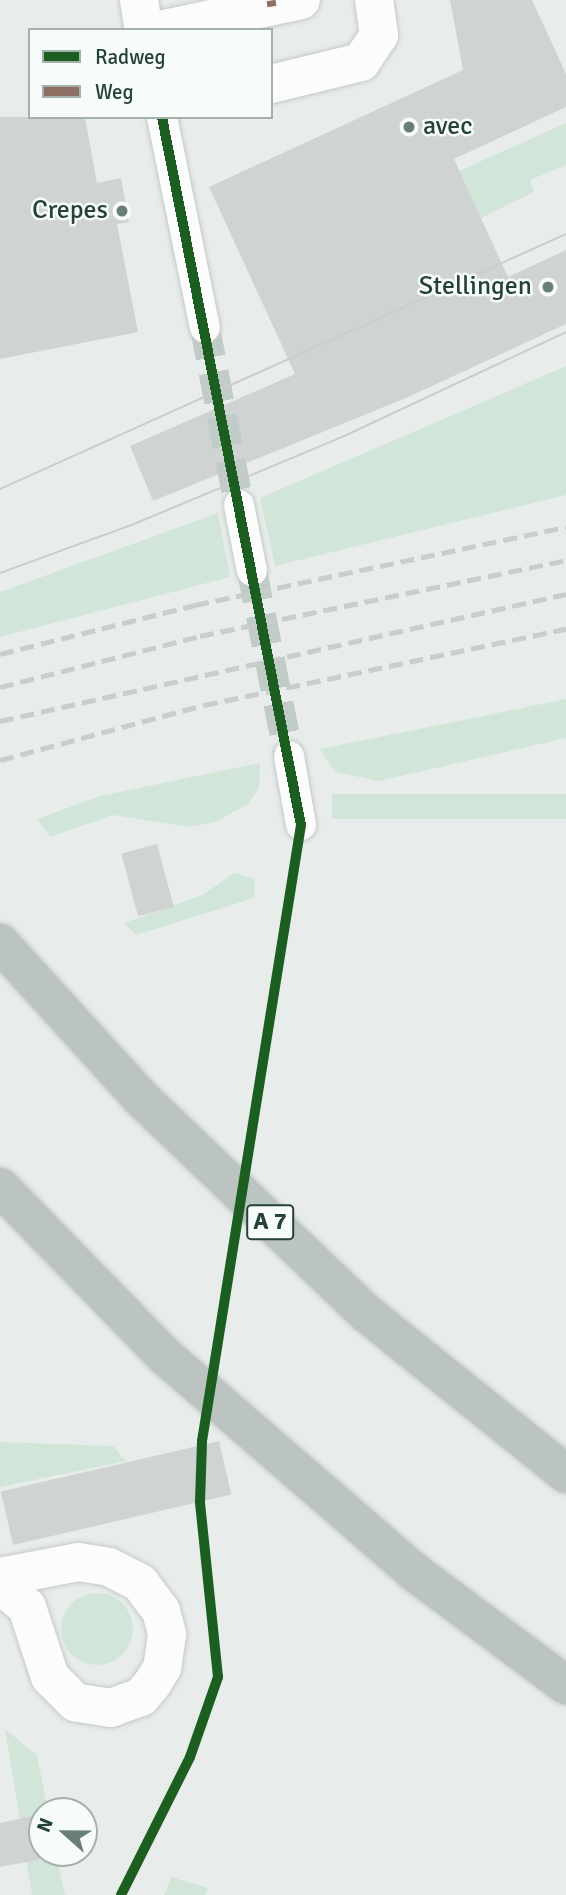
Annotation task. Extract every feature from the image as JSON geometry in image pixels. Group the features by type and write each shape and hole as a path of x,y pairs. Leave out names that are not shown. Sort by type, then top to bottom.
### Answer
{"highway":[{"name":"A 7","path":"0,943 141,1098 366,1313 566,1474"},
{"path":"0,1187 165,1356 413,1571 566,1685"}],"street":[{"path":"138,0 145,28"},
{"path":"168,28 301,0"},
{"path":"273,84 360,62 379,35 374,0"},
{"path":"162,119 205,328"},
{"path":"239,505 252,571"},
{"path":"289,756 301,825"},
{"path":"0,1577 79,1562 126,1574 161,1611 167,1634 162,1668 141,1697 126,1705 94,1708 60,1691 47,1670 27,1607 0,1585"}],"green space":[{"path":"566,123 566,165 530,180 534,192 481,218 459,171"},
{"path":"566,366 566,495 275,566 260,498"},
{"path":"218,513 230,577 0,637 0,592"},
{"path":"566,699 566,738 379,781 335,772 320,749"},
{"path":"260,763 259,788 249,803 216,822 189,827 113,815 50,837 37,819 100,796"},
{"path":"332,794 566,794 566,819 332,819"},
{"path":"234,873 255,879 254,898 136,935 124,923 202,895"},
{"path":"0,1442 113,1446 126,1461 0,1487"},
{"path":"97,1593 117,1599 127,1609 133,1629 127,1649 117,1659 97,1665 77,1659 67,1649 61,1629 67,1609 77,1599"},
{"path":"5,1729 37,1755 45,1797 28,1797 28,1867 59,1867 65,1895 32,1895"},
{"path":"171,1877 208,1888 205,1895 164,1895"}],"building":[{"path":"450,0 532,0 566,74 566,107 454,159 508,277 566,250 566,324 406,398 153,501 130,446 295,374 209,187 463,70"},
{"path":"0,117 85,119 97,183 121,178 129,222 117,224 138,332 0,359"},
{"path":"157,844 174,907 138,916 121,854"},
{"path":"219,1441 231,1495 13,1545 1,1491"},
{"path":"28,1817 28,1862 0,1867 0,1823"}],"tunnel":[{"path":"205,328 239,505"},
{"path":"252,571 289,756"}],"tram line":[{"path":"0,489 566,234"},
{"path":"0,573 134,524 342,437 566,332"}],"railway":[{"path":"0,654 195,605 566,527"},
{"path":"0,687 200,636 566,560"},
{"path":"0,721 566,594"},
{"path":"0,760 204,705 566,629"}],"marked path":[{"path":"271,0 272,6"}],"cycle path":[{"path":"121,1895 190,1757 218,1677 200,1502 202,1441 301,825 162,119"}],"place":[{"name":"avec","path":"409,127"},
{"name":"Crepes","path":"122,211"},
{"name":"Stellingen","path":"548,287"}]}
